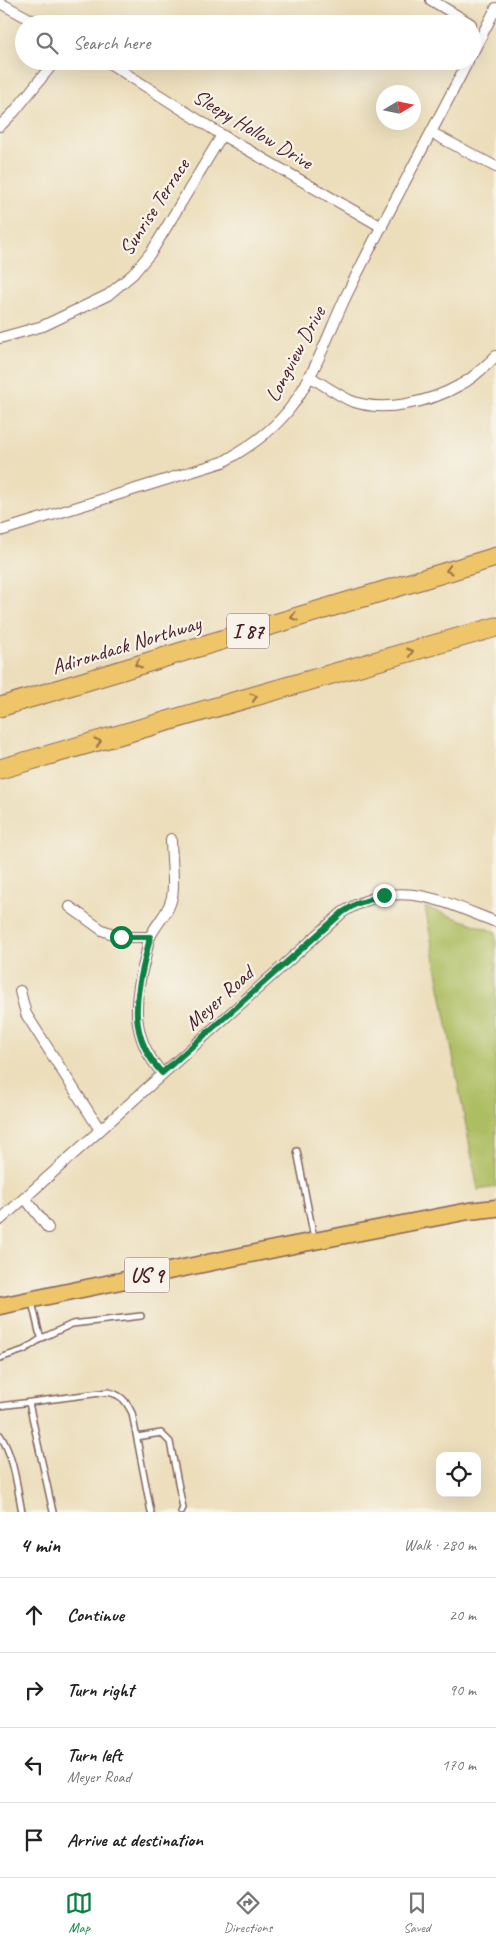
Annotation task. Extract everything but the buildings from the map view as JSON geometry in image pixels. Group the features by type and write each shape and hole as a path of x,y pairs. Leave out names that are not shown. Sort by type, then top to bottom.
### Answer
{"highway":[{"name":"Adirondack Northway","path":"0,707 496,557"},
{"path":"0,769 496,627"},
{"path":"0,774 60,752"}],"main road":[{"name":"US 9","path":"0,1306 314,1241 469,1211 496,1208"}],"street":[{"path":"430,0 456,15"},
{"path":"0,3 22,15"},
{"path":"481,37 496,8"},
{"path":"0,126 14,112 48,70"},
{"name":"Sleepy Hollow Drive","path":"120,70 222,135 382,227"},
{"name":"Longview Drive","path":"0,531 223,462 248,447 273,428 289,410 309,376 346,296 463,70"},
{"path":"432,132 496,167"},
{"name":"Sunrise Terrace","path":"0,338 43,326 100,299 108,295 133,274 152,251 222,135"},
{"path":"309,376 350,400 362,404 389,406 412,403 442,394 462,384 496,356"},
{"path":"162,1073 150,1060 136,1021 140,979 150,937 167,912 173,896 171,839"},
{"name":"Meyer Road","path":"0,1220 343,912 356,904 384,895 424,896 496,922"},
{"path":"70,908 102,930 121,937 150,937"},
{"path":"20,991 26,1014 36,1032 100,1130"},
{"path":"25,1198 48,1228"}],"lane":[{"path":"297,1151 314,1241"},
{"path":"31,1299 42,1338"},
{"path":"0,1358 24,1350 42,1338 72,1324 141,1316"},
{"path":"0,1406 108,1392 117,1394 125,1399 132,1413 151,1512"},
{"path":"29,1403 52,1512"},
{"path":"137,1437 161,1433 170,1442 183,1508 181,1512"},
{"path":"0,1435 9,1454 22,1512"}],"green space":[{"path":"425,907 496,932 496,1187 478,1190"}],"route":[{"path":"121,937 150,937 140,979 136,1021 150,1060 162,1073 343,912 356,904 384,895"}]}
